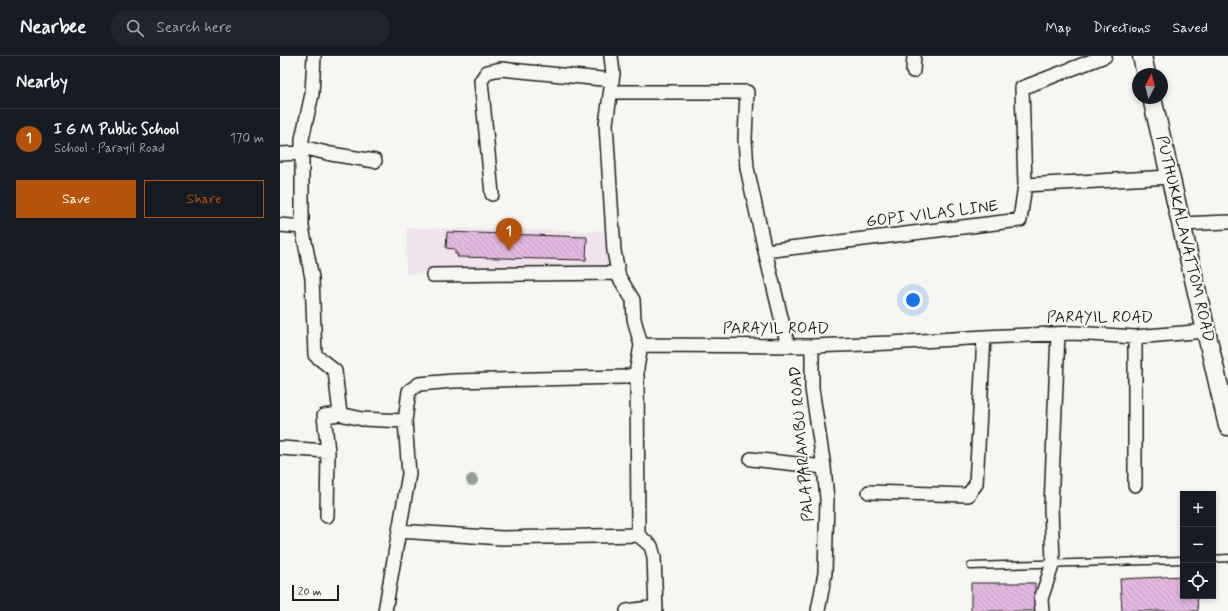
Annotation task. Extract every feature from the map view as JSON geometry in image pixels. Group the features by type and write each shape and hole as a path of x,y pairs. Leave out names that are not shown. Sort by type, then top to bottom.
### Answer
{"street":[{"path":"314,56 312,94 302,139 302,227 312,278 315,355 335,371 340,414"},
{"path":"385,611 409,474 405,421 409,391 419,384 453,381 623,377 636,374 641,345 634,319 633,300 619,277 614,251 606,124 611,86 611,56"},
{"path":"913,71 914,56"},
{"path":"1105,56 1022,88 1025,185 1170,177"},
{"path":"1142,56 1145,68"},
{"path":"492,194 481,81 487,72 501,69 611,86 748,92 745,139 747,168 788,346"},
{"name":"PUTHUKKALAVATTOM ROAD","path":"1153,104 1228,426"},
{"path":"280,154 302,150 375,160"},
{"name":"GOPI VILAS LINE","path":"765,251 1020,220 1025,185"},
{"path":"1181,224 1228,222"},
{"path":"280,225 302,227"},
{"path":"433,275 618,273"},
{"name":"PARAYIL ROAD","path":"641,345 812,346 1074,333 1135,337 1206,331"},
{"path":"1042,611 1041,599 1053,563 1051,507 1058,334"},
{"path":"869,492 968,495 976,484 984,337"},
{"path":"1135,337 1135,485"},
{"name":"PALAPARAMBU ROAD","path":"812,346 812,389 824,467 827,499 825,573 818,611"},
{"path":"637,367 638,535"},
{"path":"327,516 328,451 324,416 340,414 362,418 405,421"},
{"path":"280,448 328,451"},
{"path":"751,459 824,467"},
{"path":"399,531 502,538 638,535 651,546 654,556 656,609 627,611"}],"lane":[{"path":"1216,559 1228,558"},
{"path":"971,566 1180,560"}],"shaded area":[{"path":"407,228 610,231 613,271 406,274"}],"building":[{"path":"447,232 587,237 586,260 457,257 458,254 455,254 455,249 446,248"},
{"path":"1180,576 1180,599 1197,599 1198,611 1122,611 1120,579"},
{"path":"971,583 1035,583 1035,611 971,611"}],"place":[{"name":"I G M Public School","path":"509,251"}]}
